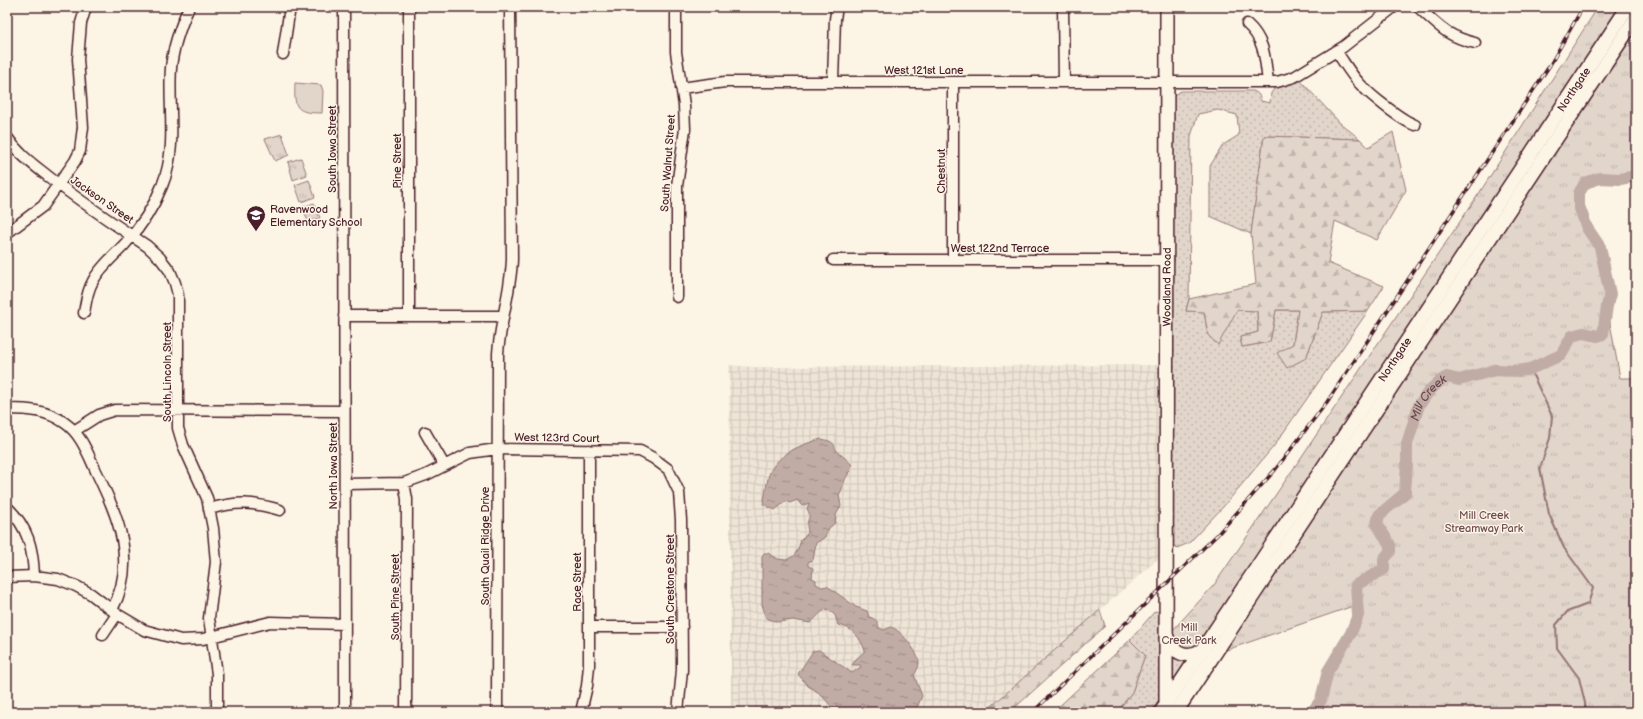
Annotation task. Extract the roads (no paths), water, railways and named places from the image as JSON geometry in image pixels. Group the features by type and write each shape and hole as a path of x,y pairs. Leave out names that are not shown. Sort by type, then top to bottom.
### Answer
{"main road":[{"name":"Woodland Road","path":"1167,7 1167,710"},
{"name":"Northgate","path":"1167,710 1202,650 1628,7"},
{"name":"Northgate","path":"1167,710 1636,18"},
{"path":"1167,634 1171,646 1179,653 1190,655 1196,654 1202,650"}],"street":[{"path":"7,233 43,206 75,161 82,141 83,127 78,59 80,30 86,7"},
{"path":"84,313 88,294 93,281 107,263 132,236 157,197 167,173 172,139 171,69 180,27 189,7"},
{"path":"283,54 290,7"},
{"name":"South Iowa Street","path":"344,7 344,411"},
{"name":"Pine Street","path":"409,7 410,315"},
{"name":"South Quail Ridge Drive","path":"498,712 497,380 502,316 509,293 512,259 510,7"},
{"name":"South Walnut Street","path":"676,7 676,52 685,129 677,186 677,297"},
{"path":"833,81 835,19 837,7"},
{"path":"1063,7 1064,82"},
{"name":"West 121st Lane","path":"681,88 725,82 1278,82 1294,77 1336,51 1394,7"},
{"path":"1418,7 1446,32 1456,38 1475,43"},
{"path":"1247,24 1256,32 1260,41 1265,55 1268,82"},
{"path":"1336,51 1360,84 1399,117 1415,125"},
{"name":"Chestnut","path":"953,82 953,260"},
{"name":"Jackson Street","path":"7,137 17,151 28,160 132,236"},
{"name":"South Lincoln Street","path":"132,236 147,246 160,258 170,271 175,283 179,305 178,428 180,438 203,488 213,528 216,562 210,608 211,638 217,674 217,712"},
{"name":"West 122nd Terrace","path":"832,260 1168,260"},
{"path":"344,316 502,316"},
{"path":"7,409 42,411 59,418 74,431 88,454 112,504 120,530 124,552 124,576 114,612 102,635"},
{"name":"North Iowa Street","path":"74,431 90,419 107,412 129,410 344,411 345,712"},
{"path":"425,432 444,465"},
{"name":"West 123rd Court","path":"345,484 404,483 470,453 497,449 640,451 668,469"},
{"name":"Race Street","path":"581,712 587,686 589,666 589,450"},
{"name":"South Crestone Street","path":"668,469 679,492 682,520 682,670 678,712"},
{"name":"South Pine Street","path":"404,483 407,499 406,712"},
{"path":"209,509 226,504 244,503 260,504 280,510"},
{"path":"7,508 19,521 31,543 34,560 34,576"},
{"path":"7,577 34,576 58,579 76,586 144,630 181,640 211,638 270,622 345,624"},
{"path":"589,627 682,627"}],"water":[{"path":"821,439 833,443 837,451 852,465 839,495 841,506 836,515 835,523 829,528 825,537 816,543 813,560 808,562 808,566 813,568 812,578 816,580 816,584 822,587 827,586 856,607 867,611 869,617 877,622 879,628 884,630 891,627 900,632 909,642 919,663 914,675 922,696 915,712 837,712 818,692 808,686 798,674 813,651 819,650 852,673 861,667 860,665 852,665 865,651 855,634 848,628 838,625 835,615 827,609 810,623 793,620 778,622 766,618 762,604 762,556 764,553 768,553 778,559 786,560 794,556 801,540 808,533 807,524 809,516 807,509 809,503 802,506 797,500 790,503 786,501 775,510 763,504 769,474 780,458 800,446"}],"waterway":[{"name":"Mill Creek","path":"1312,712 1321,700 1328,671 1351,633 1358,615 1356,585 1384,569 1384,559 1390,552 1390,545 1377,524 1379,515 1405,493 1407,444 1419,405 1429,391 1447,377 1459,380 1495,370 1519,371 1530,369 1561,355 1572,336 1583,333 1598,336 1603,334 1610,294 1600,247 1587,228 1579,206 1579,193 1585,183 1600,178 1620,179 1636,176"},
{"path":"1530,369 1552,416 1550,438 1540,468 1549,514 1564,548 1593,588 1588,604 1567,612 1556,625 1557,648 1579,678 1585,703 1585,712"}],"railway":[{"path":"1033,712 1217,535 1275,470 1327,402 1550,65 1583,7"}],"place":[{"name":"Ravenwood Elementary School","path":"256,232"}],"park label":[{"name":"Mill Creek Streamway Park","path":"1484,521"},
{"name":"Mill Creek Park","path":"1189,633"}]}
